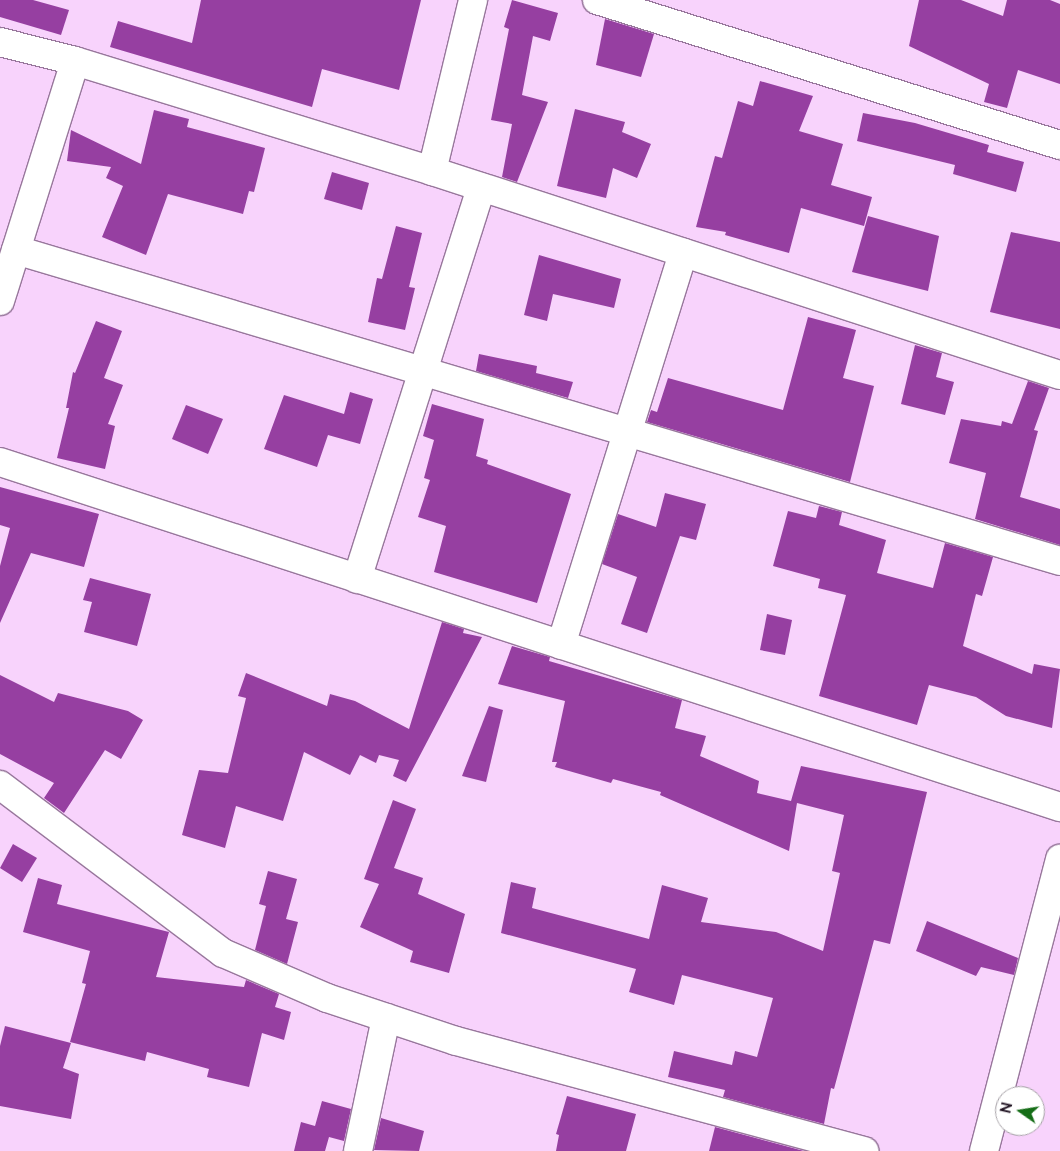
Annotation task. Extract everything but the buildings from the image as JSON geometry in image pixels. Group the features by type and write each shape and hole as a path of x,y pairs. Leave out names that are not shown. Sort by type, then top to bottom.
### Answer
{"street":[{"path":"432,171 473,0"},
{"path":"597,0 1060,145"},
{"path":"0,42 75,61 432,171 1060,375"},
{"path":"0,301 75,61"},
{"path":"357,579 481,187"},
{"path":"16,250 1060,561"},
{"path":"561,644 683,253"},
{"path":"0,462 1060,807"},
{"path":"0,785 223,953 327,998 456,1041 864,1151"},
{"path":"984,1151 1060,859"},
{"path":"358,1151 386,1018"}]}
